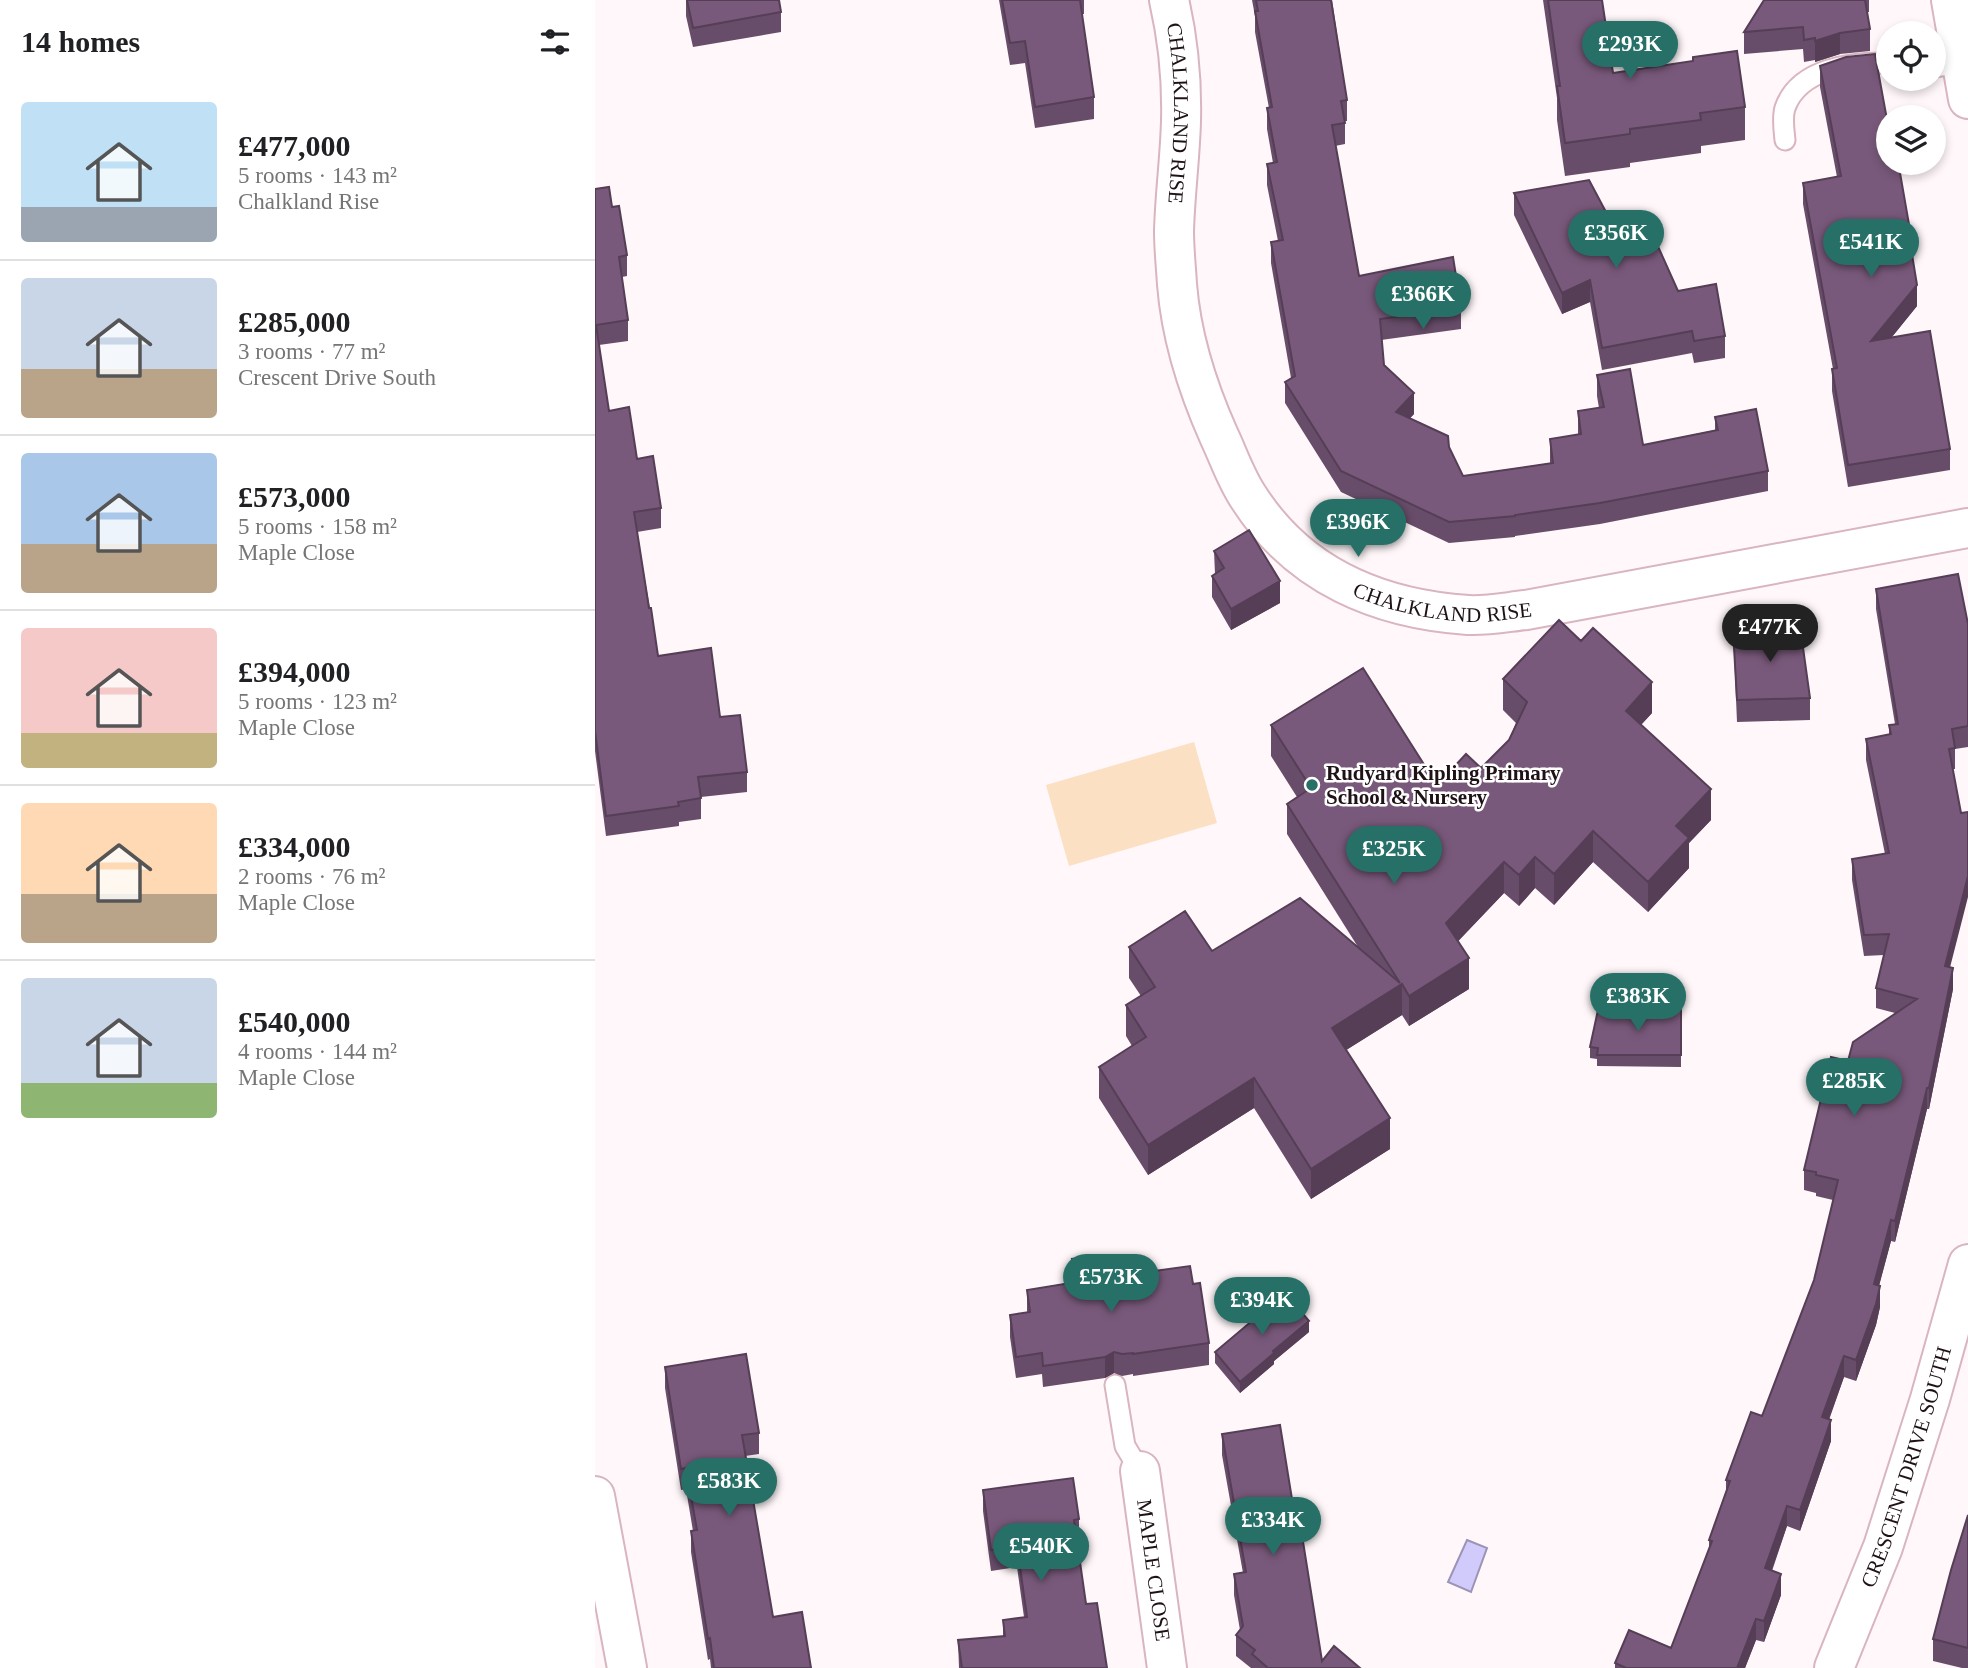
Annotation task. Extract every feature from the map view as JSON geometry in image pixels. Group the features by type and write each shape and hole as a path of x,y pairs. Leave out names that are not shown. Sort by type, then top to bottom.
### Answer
{"street":[{"name":"CHALKLAND RISE","path":"1169,0 1180,72 1181,120 1174,232 1177,288 1186,340 1208,411 1250,500 1285,542 1328,575 1362,593 1414,609 1470,615 1490,614 1526,610 1968,528"},
{"path":"1951,0 1954,76"},
{"name":"CRESCENT DRIVE SOUTH","path":"1834,1668 1882,1547 1930,1399 1968,1264"},
{"name":"MAPLE CLOSE","path":"1140,1471 1167,1668"},
{"path":"595,1496 627,1668"}],"lane":[{"path":"1785,140 1784,110 1805,81 1823,71 1876,64"},
{"path":"1115,1385 1125,1446 1140,1471"}],"shaded area":[{"path":"1194,742 1217,823 1069,866 1046,785"},
{"path":"1467,1540 1487,1548 1471,1592 1448,1582"}],"building":[{"path":"687,0 779,0 781,12 693,28"},
{"path":"1002,0 1080,0 1094,97 1035,107 1025,41 1010,43"},
{"path":"1256,0 1331,0 1347,100 1341,101 1345,123 1332,125 1359,276 1453,257 1461,308 1380,319 1384,365 1414,393 1396,412 1448,436 1449,447 1463,476 1553,463 1550,439 1581,434 1578,411 1604,407 1597,375 1630,369 1643,445 1718,430 1715,417 1756,409 1768,471 1600,503 1515,516 1449,522 1341,471 1285,382 1295,376 1271,242 1283,240 1267,164 1277,162 1267,108 1272,107 1255,11 1258,11"},
{"path":"1548,0 1602,0 1613,73 1693,61 1693,57 1737,51 1745,107 1700,113 1701,120 1630,129 1630,134 1565,143"},
{"path":"1764,0 1865,0 1870,29 1840,33 1815,41 1815,38 1804,40 1803,27 1744,32"},
{"path":"1875,54 1876,91 1882,91 1884,105 1876,105 1876,175 1900,175 1917,285 1871,341 1930,331 1950,449 1848,465 1832,369 1837,368 1803,183 1841,176 1820,66 1846,57"},
{"path":"1589,180 1624,246 1652,233 1678,291 1716,284 1725,336 1694,341 1692,331 1602,348 1590,280 1562,293 1514,193"},
{"path":"609,187 612,207 619,206 627,255 619,257 628,320 596,325 609,411 629,407 637,459 653,456 661,508 634,512 658,656 711,648 720,717 740,715 747,772 698,777 701,798 678,802 679,806 606,816 595,731 595,189"},
{"path":"1249,530 1280,581 1231,609 1212,576 1224,568 1214,551"},
{"path":"1958,574 1968,624 1968,726 1952,729 1955,748 1949,749 1961,813 1968,812 1968,876 1945,966 1953,968 1929,1088 1895,1221 1891,1220 1874,1284 1880,1286 1876,1304 1856,1360 1844,1356 1822,1417 1831,1420 1800,1510 1787,1506 1765,1568 1781,1574 1764,1621 1756,1619 1737,1668 1626,1668 1615,1663 1629,1630 1671,1648 1712,1541 1709,1540 1730,1481 1726,1480 1751,1412 1762,1416 1814,1280 1838,1180 1804,1170 1831,1057 1848,1061 1853,1042 1917,999 1876,988 1889,934 1864,935 1852,859 1889,853 1866,739 1891,734 1889,725 1898,724 1876,589"},
{"path":"1559,620 1581,641 1593,628 1652,682 1626,711 1711,789 1676,826 1689,838 1648,882 1593,831 1554,874 1535,857 1519,875 1504,862 1446,923 1469,958 1409,996 1402,984 1332,1028 1390,1118 1311,1169 1254,1078 1148,1145 1099,1067 1146,1037 1126,1005 1155,987 1129,947 1185,911 1212,951 1300,898 1400,983 1287,804 1311,788 1271,725 1363,668 1437,785 1466,754 1481,768 1509,740 1527,702 1503,679"},
{"path":"1800,626 1810,698 1737,700 1733,629"},
{"path":"1598,1010 1681,1010 1681,1055 1597,1055 1598,1048 1590,1047"},
{"path":"1115,1255 1118,1276 1190,1266 1193,1284 1200,1283 1209,1343 1133,1354 1114,1352 1105,1357 1043,1366 1042,1353 1016,1357 1010,1315 1030,1312 1027,1290 1077,1282 1072,1259"},
{"path":"1285,1293 1309,1321 1240,1382 1215,1352"},
{"path":"746,1354 759,1433 742,1435 773,1617 802,1612 811,1668 714,1668 691,1531 697,1530 686,1468 681,1469 665,1367"},
{"path":"1280,1425 1297,1530 1301,1529 1322,1661 1334,1646 1360,1668 1268,1668 1252,1654 1255,1650 1236,1635 1243,1626 1234,1574 1246,1572 1222,1434"},
{"path":"1073,1478 1079,1519 1074,1520 1086,1604 1097,1603 1107,1668 962,1668 958,1640 1005,1636 1003,1620 1027,1617 1017,1546 991,1550 983,1490"},
{"path":"1968,1515 1968,1648 1933,1639"}],"place":[{"name":"Rudyard Kipling Primary School & Nursery","path":"1312,785"}]}
